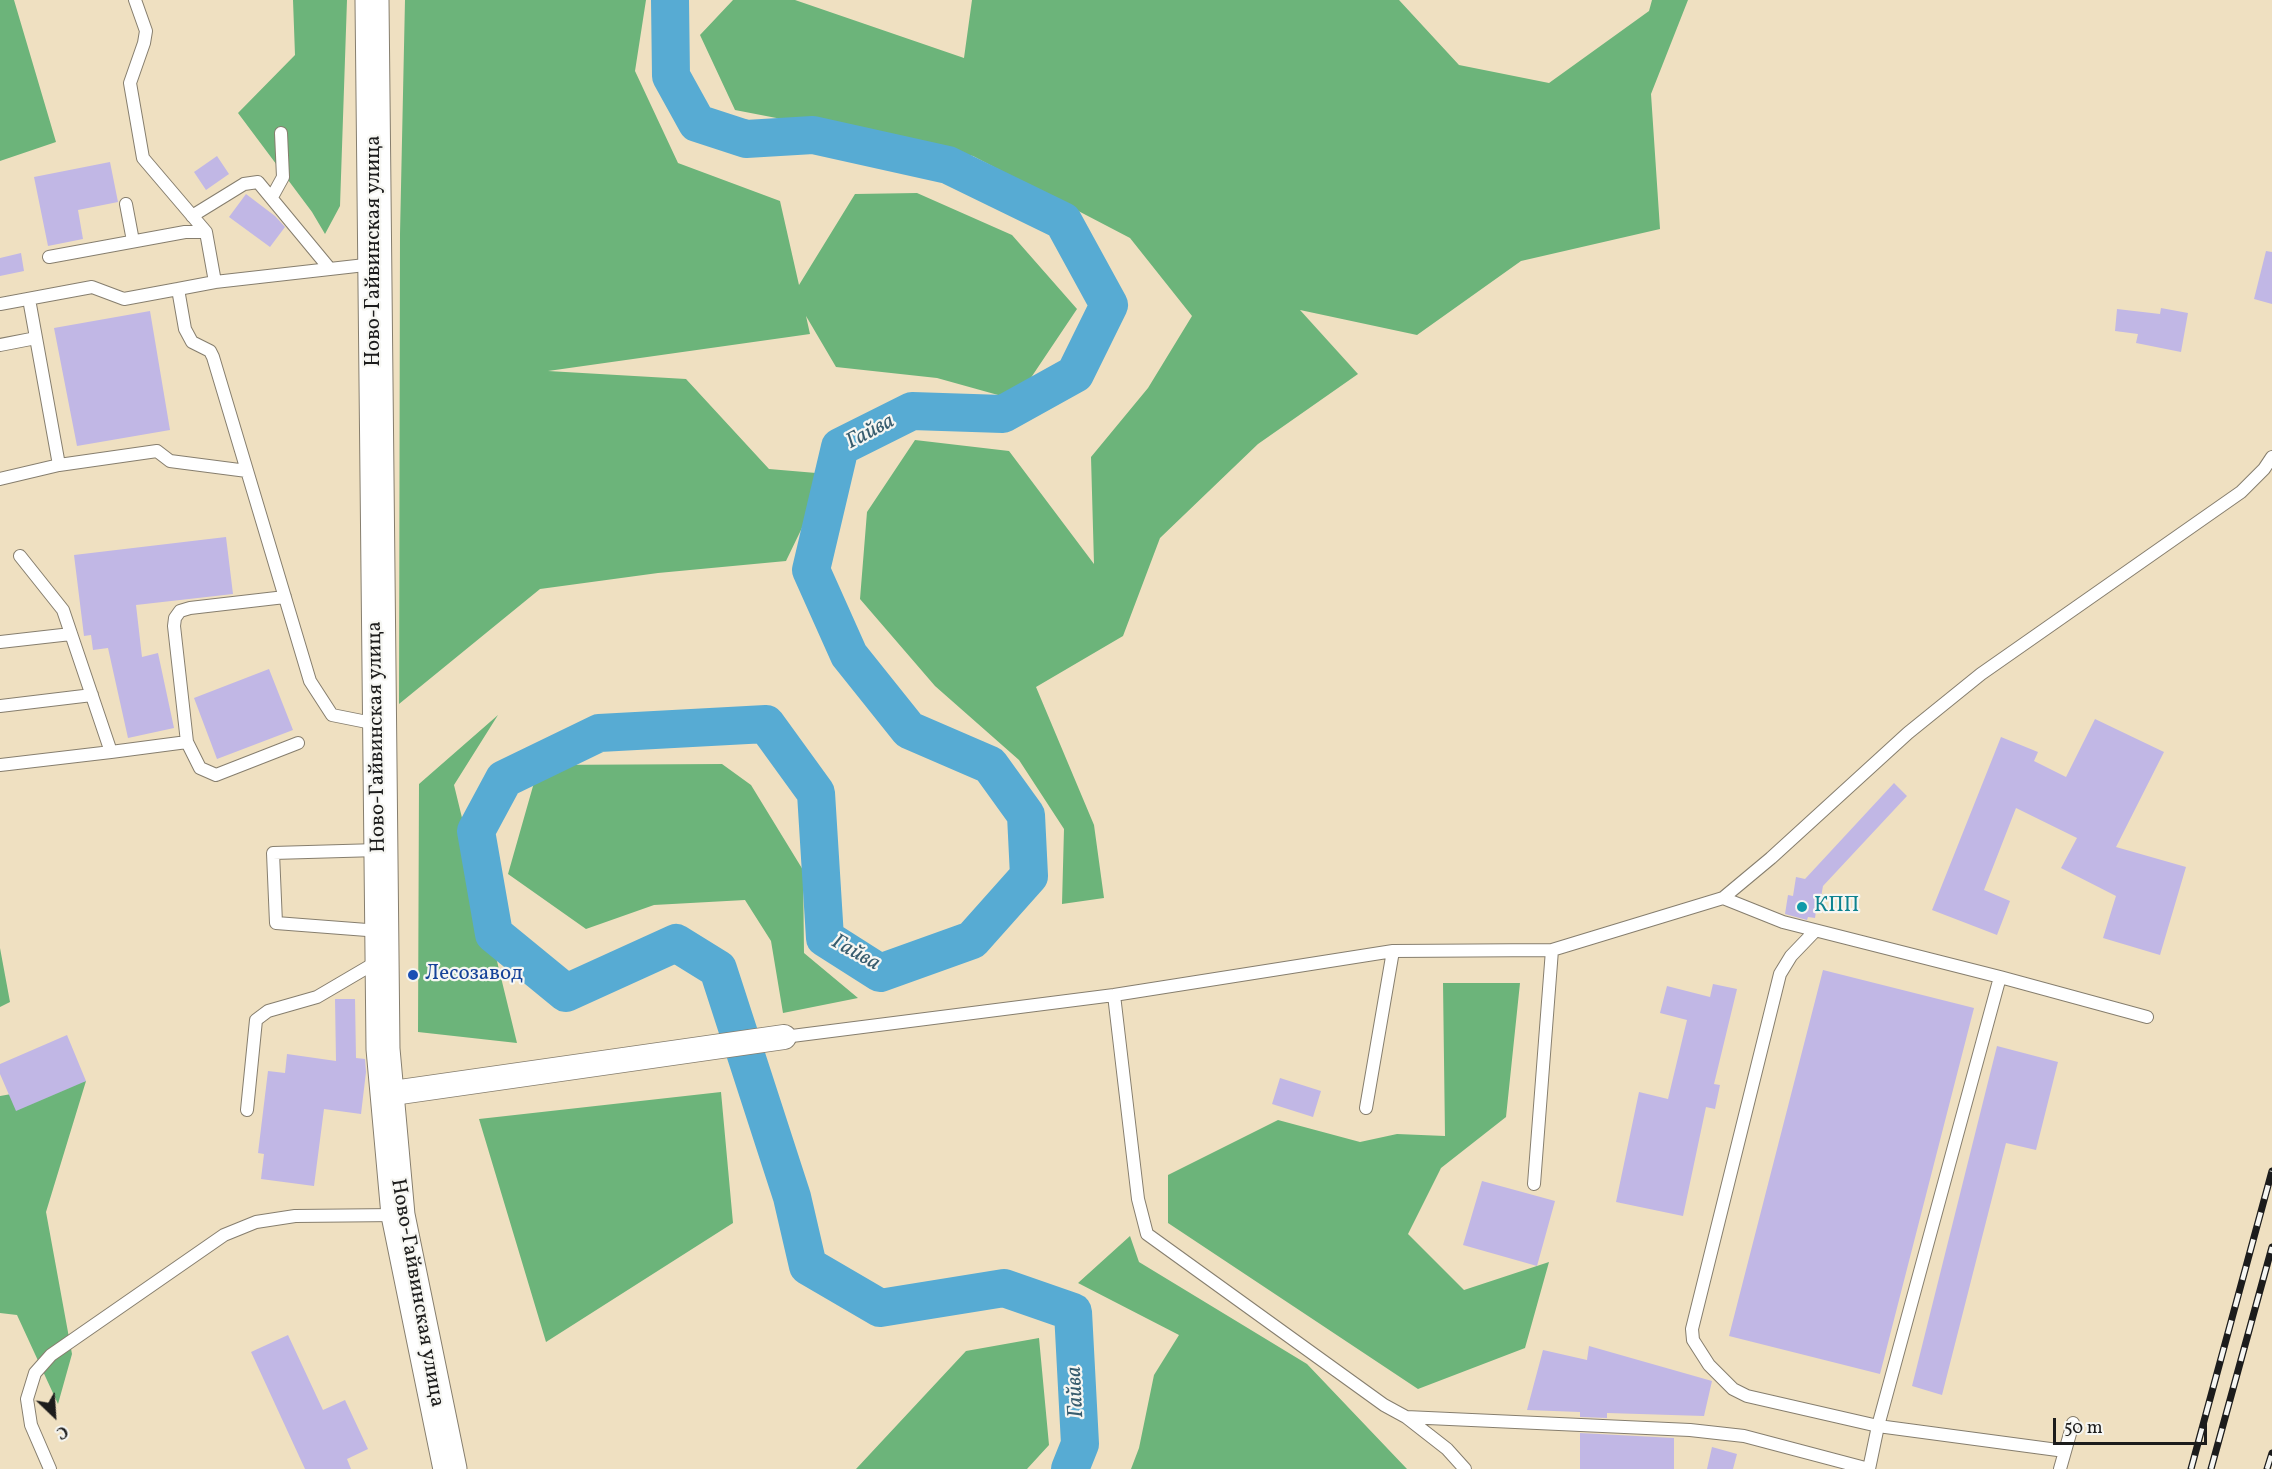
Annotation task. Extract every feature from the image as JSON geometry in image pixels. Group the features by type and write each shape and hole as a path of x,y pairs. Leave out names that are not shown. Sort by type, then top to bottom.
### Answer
{"main road":[{"name":"Ново-Гайвинская улица","path":"372,0 378,724 386,1094 398,1215 450,1469"}],"street":[{"path":"386,1094 784,1037"}],"lane":[{"path":"135,0 146,31 130,83 143,158 206,232 215,282"},
{"path":"272,197 283,177 281,133"},
{"path":"192,216 252,181 258,182 263,185 330,269"},
{"path":"126,204 133,241"},
{"path":"49,257 185,232 206,232"},
{"path":"0,304 92,287 124,298 215,282 375,264"},
{"path":"178,289 188,336 192,342 210,351 213,357 310,681 332,715 378,724"},
{"path":"29,299 59,465"},
{"path":"0,345 36,338"},
{"path":"0,479 59,465 157,452 170,461 247,471"},
{"path":"784,1037 1114,995 1393,951 1552,950 1723,898 1908,733 1981,674 2241,492 2264,469 2272,457"},
{"path":"20,556 63,610 111,752"},
{"path":"285,597 190,608 180,611 175,618 174,626 188,742 200,768 216,775 298,744"},
{"path":"0,642 71,634"},
{"path":"0,706 92,695"},
{"path":"0,765 188,742"},
{"path":"380,850 273,853 276,923 381,945"},
{"path":"1723,898 1783,922 1815,931 2000,977 2147,1017"},
{"path":"1815,931 1791,956 1780,974 1692,1329 1699,1352 1708,1365 1733,1389 1747,1396 1878,1426 2065,1450"},
{"path":"247,1110 256,1020 268,1011 317,997 381,945"},
{"path":"1534,1184 1552,950"},
{"path":"1365,1108 1393,951"},
{"path":"1406,1417 1656,1428 1744,1436 1869,1469 1878,1426 2000,977"},
{"path":"1114,995 1138,1199 1147,1234 1384,1405 1406,1417 1447,1449 1465,1469"},
{"path":"50,1469 31,1425 27,1399 35,1373 51,1355 224,1235 256,1222 296,1216 398,1215"},
{"path":"2060,1469 2073,1423"}],"green space":[{"path":"0,0 14,0 56,142 0,161"},
{"path":"293,0 347,0 340,206 325,234 312,212 238,113 295,55"},
{"path":"405,0 646,0 635,71 678,163 780,201 799,285 855,194 917,193 1012,235 1077,309 1016,400 937,378 836,367 806,316 810,334 548,371 686,379 769,469 828,474 786,561 658,573 540,589 399,704 400,234"},
{"path":"733,0 795,0 964,58 972,0 1399,0 1459,65 1549,83 1649,11 1652,0 1688,0 1651,94 1660,229 1521,261 1417,335 1300,310 1358,374 1258,444 1160,538 1123,636 1036,687 1094,825 1104,898 1062,904 1064,829 1019,760 935,686 860,599 867,512 915,440 1009,451 1094,564 1091,457 1148,388 1192,316 1130,238 973,156 735,110 700,35"},
{"path":"498,715 454,785 517,1043 418,1032 419,784"},
{"path":"722,764 751,785 803,870 804,953 858,998 783,1013 771,941 745,900 654,905 586,929 508,874 539,765"},
{"path":"0,948 10,1002 0,1007"},
{"path":"1443,983 1520,983 1506,1117 1441,1168 1408,1234 1464,1290 1549,1262 1525,1348 1418,1389 1168,1223 1168,1175 1278,1120 1360,1142 1397,1134 1445,1136"},
{"path":"86,1081 46,1212 72,1354 58,1404 17,1315 0,1313 0,1096"},
{"path":"721,1092 733,1223 546,1342 479,1119"},
{"path":"1130,1236 1139,1262 1307,1364 1407,1469 1131,1469 1139,1448 1154,1375 1179,1335 1078,1283"},
{"path":"1039,1338 1049,1445 1027,1469 856,1469 966,1351"}],"building":[{"path":"217,156 229,174 206,190 194,172"},
{"path":"110,162 118,202 78,210 83,239 48,246 34,177"},
{"path":"246,194 275,216 285,227 270,247 229,217"},
{"path":"2266,251 2272,252 2272,304 2254,299"},
{"path":"21,253 24,271 0,276 0,258"},
{"path":"2161,308 2188,313 2181,352 2136,343 2138,334 2115,331 2117,309 2160,314"},
{"path":"150,311 170,430 77,446 54,328"},
{"path":"226,537 233,594 136,605 142,657 158,653 174,728 128,738 108,648 93,650 91,635 84,636 74,555"},
{"path":"269,669 293,730 217,759 194,698"},
{"path":"2095,719 2164,752 2116,847 2186,867 2160,955 2103,938 2116,896 2061,868 2077,838 2016,808 1984,890 2010,901 1997,935 1932,910 2001,737 2038,752 2034,761 2066,777"},
{"path":"1894,783 1907,796 1823,886 1821,897 1818,897 1815,918 1808,917 1807,920 1785,914 1788,895 1793,896 1796,877 1805,879"},
{"path":"1823,970 1974,1008 1880,1374 1729,1336"},
{"path":"1713,984 1737,989 1714,1084 1720,1085 1715,1109 1706,1107 1683,1216 1616,1202 1639,1092 1668,1099 1687,1020 1660,1013 1667,986 1710,997"},
{"path":"335,999 355,999 356,1058 365,1059 366,1072 361,1114 324,1109 314,1186 261,1179 264,1154 258,1153 268,1071 285,1073 287,1054 336,1061"},
{"path":"67,1035 86,1081 16,1111 0,1074 0,1064"},
{"path":"1997,1046 2058,1062 2036,1150 2006,1143 1942,1395 1912,1386"},
{"path":"1280,1078 1321,1091 1313,1117 1272,1104"},
{"path":"1482,1181 1555,1201 1537,1266 1463,1245"},
{"path":"288,1335 323,1410 345,1400 368,1449 347,1459 351,1469 305,1469 251,1352"},
{"path":"1589,1346 1712,1381 1704,1416 1607,1413 1607,1418 1580,1417 1580,1412 1527,1410 1543,1350 1587,1360"},
{"path":"1580,1433 1674,1438 1674,1469 1580,1469"},
{"path":"1712,1447 1737,1454 1733,1469 1707,1469"}],"waterway":[{"name":"Гайва","path":"670,0 671,76 697,123 746,139 813,135 948,165 1063,221 1109,305 1075,374 1003,414 912,411 840,447 811,570 849,655 909,730 990,765 1026,815 1029,876 972,940 880,973 825,938 816,793 766,724 599,733 504,779 476,831 494,934 566,993 676,943 718,969 792,1197 808,1266 880,1308 1004,1288 1073,1312 1080,1444 1070,1469"}],"railway":[{"path":"2191,1469 2272,1171"},
{"path":"2211,1469 2272,1247"},
{"path":"2267,1469 2272,1453"}],"place":[{"name":"КПП","path":"1802,907"},
{"name":"Лесозавод","path":"413,975"}]}
